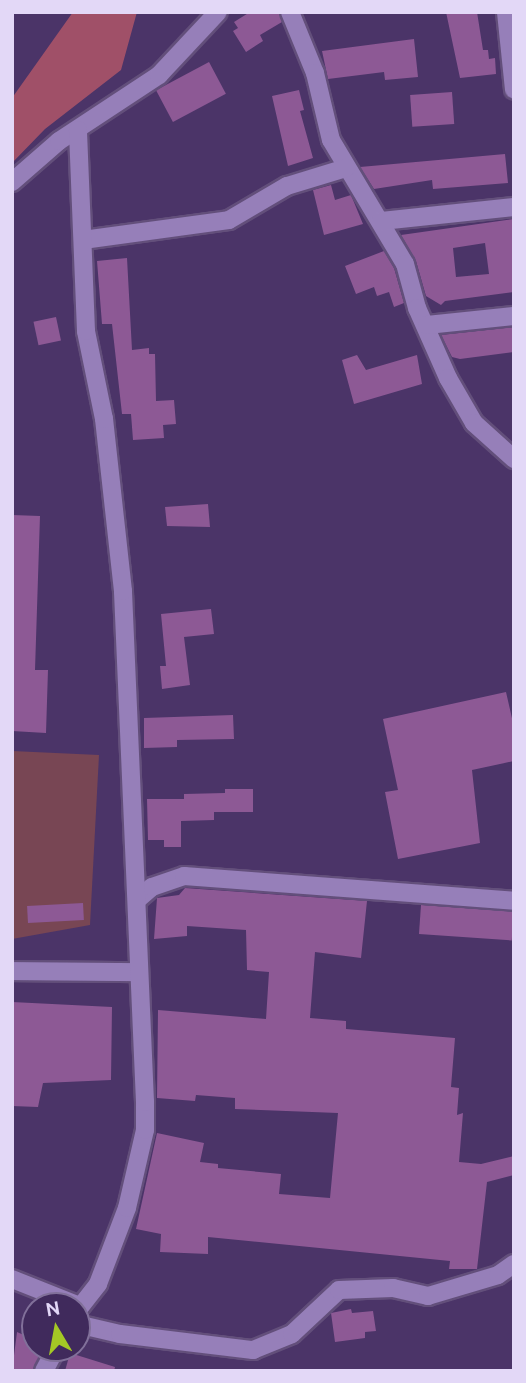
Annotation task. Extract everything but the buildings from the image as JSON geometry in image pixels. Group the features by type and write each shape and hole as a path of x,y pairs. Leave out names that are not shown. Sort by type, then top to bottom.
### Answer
{"street":[{"path":"12,182 78,130 159,75 218,12"},
{"path":"290,12 315,73 331,140 405,264 427,324 463,405 484,434 514,459"},
{"path":"506,12 514,90"},
{"path":"78,130 86,331 119,527 145,1130 116,1241 91,1294"},
{"path":"83,240 229,220 287,186 346,168"},
{"path":"381,221 514,207"},
{"path":"427,324 514,317"},
{"path":"137,900 152,887 184,876 514,901"},
{"path":"12,971 138,972"},
{"path":"91,1320 120,1334 253,1350 292,1335 339,1290 393,1288 428,1296 498,1275 514,1264"},
{"path":"12,1279 37,1292"}],"shaded area":[{"path":"73,12 137,12 121,70 45,129 12,163 12,98"},
{"path":"12,751 99,755 90,925 12,939"}]}
